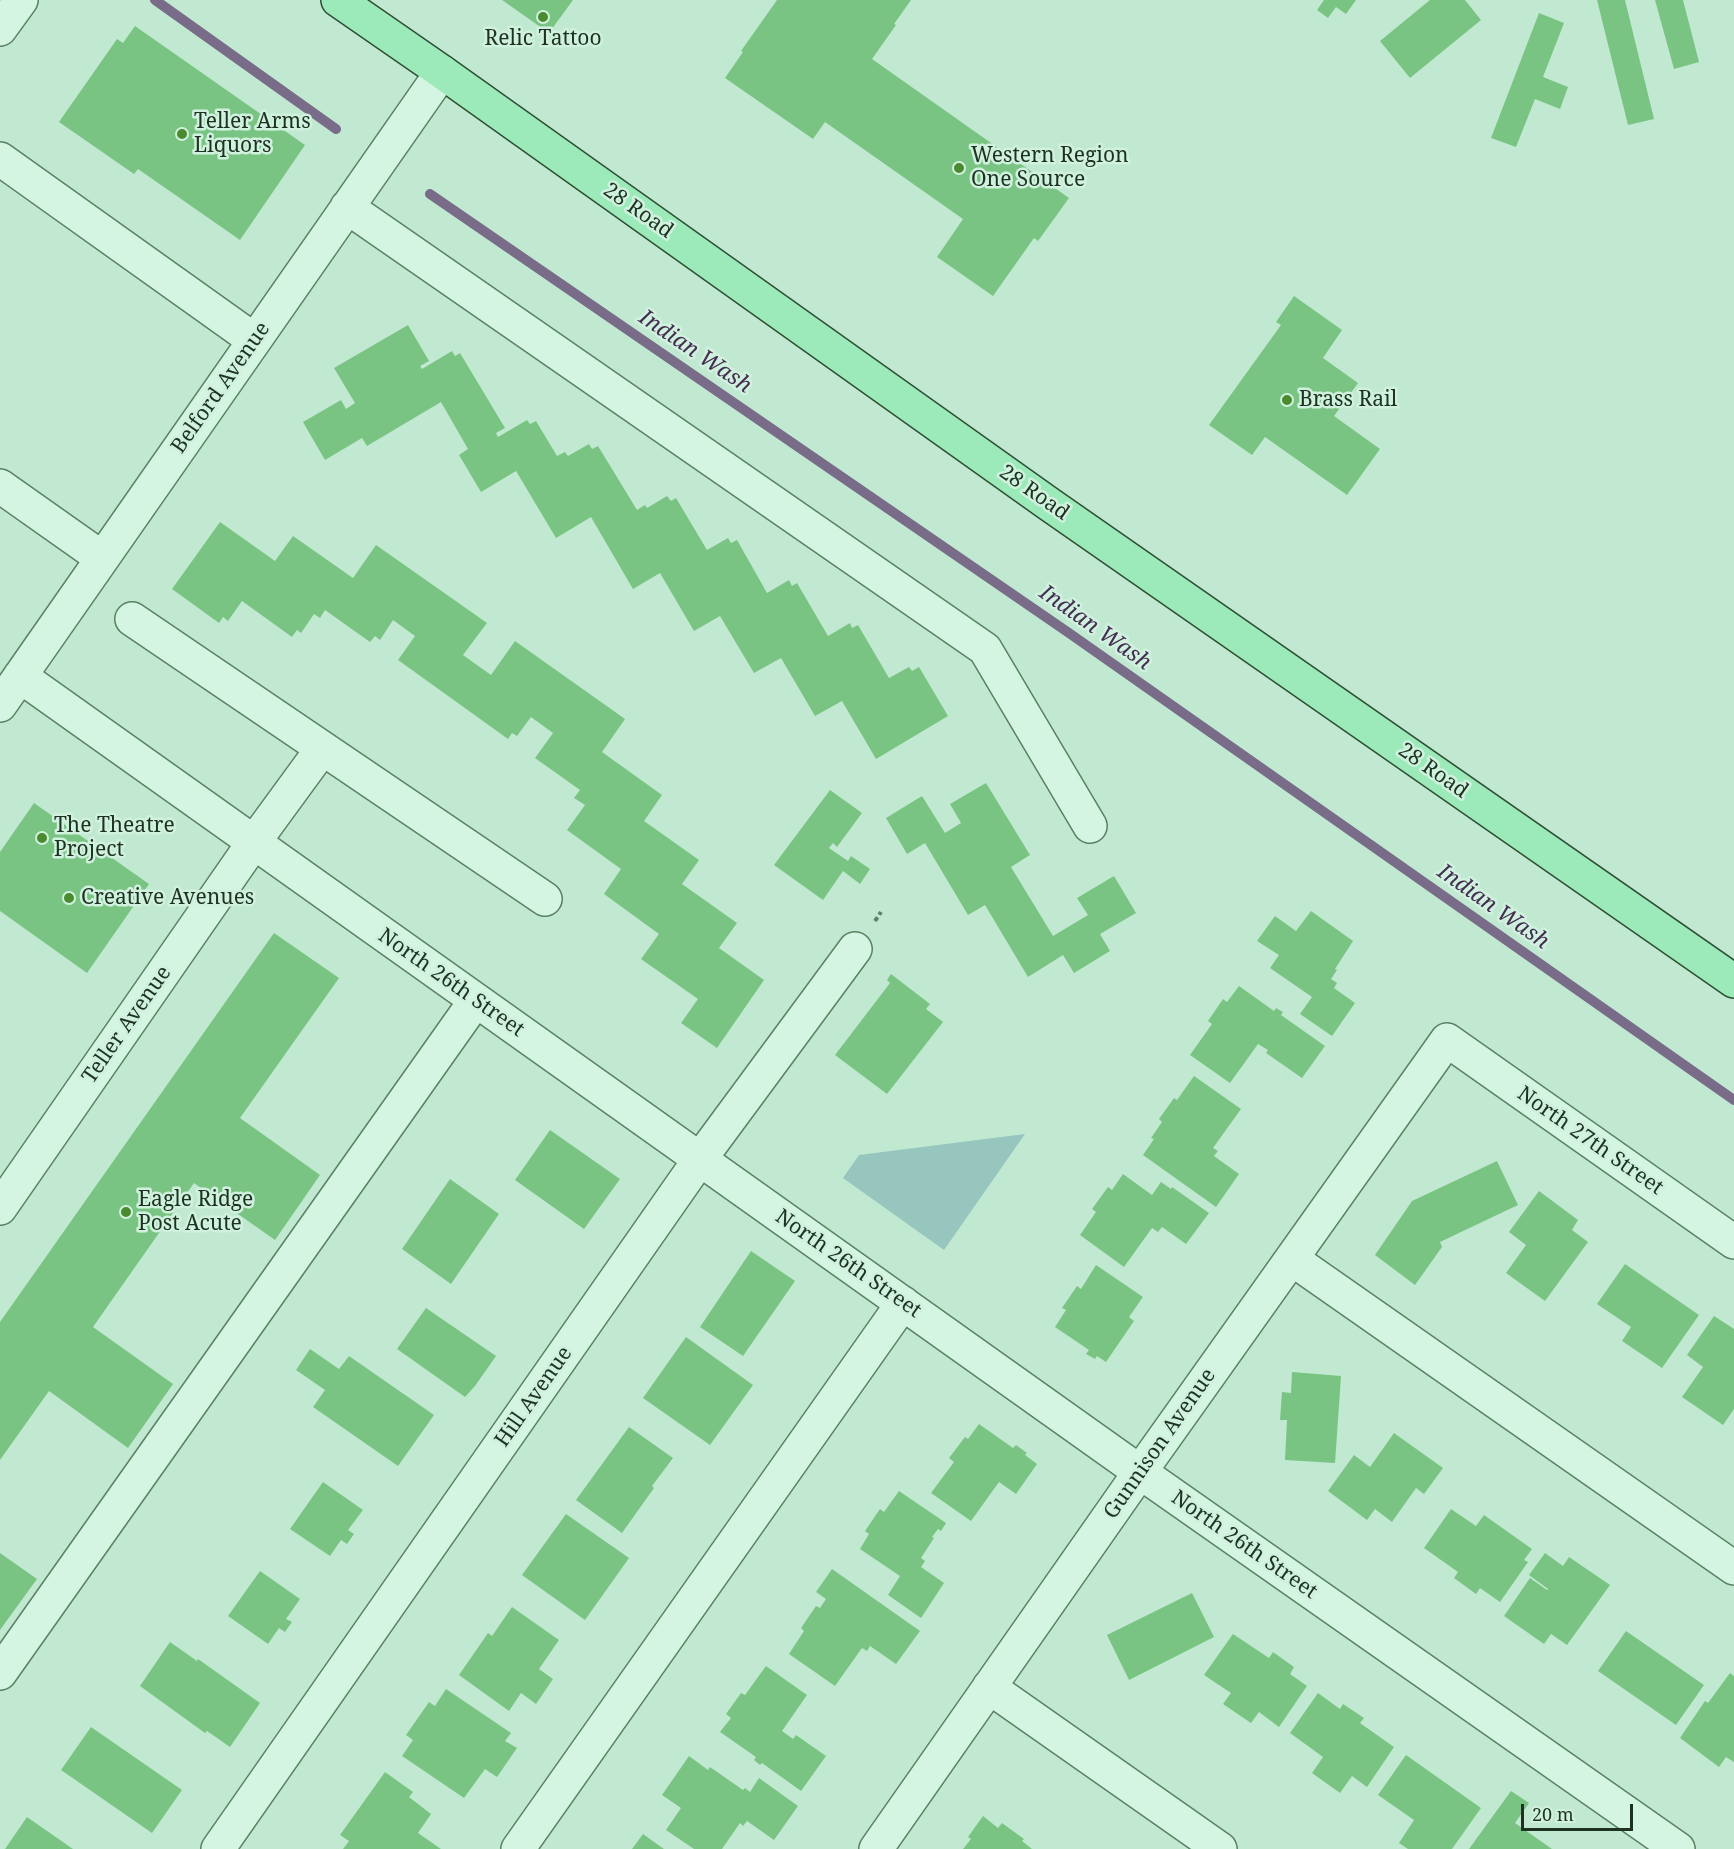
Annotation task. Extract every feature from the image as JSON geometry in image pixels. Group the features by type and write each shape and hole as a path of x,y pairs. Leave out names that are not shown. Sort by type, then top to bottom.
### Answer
{"main road":[{"name":"28 Road","path":"338,0 1049,504 1734,981"}],"street":[{"path":"0,28 21,0"},
{"name":"Belford Avenue","path":"0,705 442,72"},
{"path":"0,159 254,340"},
{"path":"347,207 985,649 1090,826"},
{"path":"0,486 102,558"},
{"path":"132,619 545,899"},
{"name":"North 26th Street","path":"20,676 1140,1472 1678,1849"},
{"name":"Teller Avenue","path":"0,1208 254,842 322,749"},
{"name":"Hill Avenue","path":"218,1849 700,1159 855,949"},
{"path":"0,1673 477,1000"},
{"name":"North 27th Street","path":"1447,1040 1734,1242"},
{"name":"Gunnison Avenue","path":"876,1849 1447,1040"},
{"path":"1292,1258 1734,1568"},
{"path":"518,1849 903,1303"},
{"path":"989,1687 1220,1849"}],"shaded area":[{"path":"1025,1134 944,1250 843,1178 859,1155"}],"building":[{"name":"Relic Tattoo","path":"502,0 573,0 549,33"},
{"name":"Western Region One Source","path":"777,0 911,0 872,59 1069,198 1038,241 1034,238 993,296 937,257 963,219 825,122 813,139 725,78"},
{"path":"1324,0 1356,0 1346,14 1336,7 1328,18 1317,10"},
{"path":"1430,0 1465,0 1481,20 1410,78 1380,41"},
{"path":"1597,0 1625,0 1654,119 1628,125"},
{"path":"1655,0 1683,0 1699,62 1674,69"},
{"path":"1539,13 1564,23 1543,77 1568,87 1560,109 1535,99 1516,147 1491,138"},
{"name":"Teller Arms Liquors","path":"135,26 305,145 240,240 138,169 134,174 59,122 117,39 123,43"},
{"name":"Brass Rail","path":"1294,296 1342,330 1323,358 1358,383 1334,416 1380,449 1347,495 1265,437 1252,455 1209,425 1281,325 1276,322"},
{"path":"408,325 429,361 420,366 422,369 452,351 455,356 460,353 505,428 496,433 498,437 527,420 530,424 536,421 557,456 565,452 568,456 589,444 592,449 598,446 637,510 645,505 647,508 667,496 671,501 676,498 707,550 728,538 731,543 737,540 767,593 789,580 792,586 797,583 828,636 850,623 852,628 858,625 889,678 909,667 912,671 919,667 948,716 876,759 842,701 815,716 781,658 754,673 720,616 694,631 660,573 633,589 591,517 556,538 516,471 481,492 459,455 468,449 441,402 367,446 362,438 325,460 303,422 341,400 346,409 355,403 334,368"},
{"path":"220,522 275,561 293,536 353,578 376,545 487,623 463,655 491,675 515,641 625,719 602,752 662,795 644,821 699,860 682,884 737,923 719,948 764,980 717,1048 681,1023 698,999 641,959 659,934 604,894 621,869 567,830 585,805 574,798 580,790 535,758 553,733 531,717 517,736 512,733 508,739 398,660 415,636 393,620 380,640 375,636 370,642 325,610 320,618 314,614 301,633 297,630 292,637 242,601 228,621 223,617 219,623 172,589"},
{"path":"986,783 1030,855 1011,867 1053,936 1088,915 1077,898 1114,876 1136,913 1100,934 1110,951 1074,973 1063,955 1028,977 985,905 968,915 925,843 907,854 886,818 922,796 945,833 961,823 950,804"},
{"path":"830,790 862,813 837,847 833,843 829,848 848,861 851,856 870,869 860,884 843,871 823,900 774,865"},
{"name":"Creative Avenues","path":"34,803 149,884 87,973 0,911 0,852"},
{"path":"1311,911 1353,941 1331,979 1337,983 1334,988 1355,1003 1332,1036 1300,1014 1312,997 1270,968 1279,955 1257,941 1275,916 1296,931"},
{"name":"Eagle Ridge Post Acute","path":"274,933 339,978 240,1118 320,1175 275,1240 194,1183 93,1327 173,1384 128,1448 49,1391 0,1460 0,1322"},
{"path":"891,974 930,1004 926,1009 943,1022 887,1094 835,1055 890,983 887,980"},
{"path":"1239,986 1274,1011 1276,1008 1283,1012 1281,1015 1325,1046 1302,1078 1266,1053 1268,1050 1258,1044 1230,1083 1190,1055 1212,1024 1208,1021 1223,999 1227,1002"},
{"path":"1194,1076 1241,1109 1213,1148 1218,1151 1214,1156 1239,1174 1216,1207 1143,1155 1162,1122 1159,1119 1174,1098 1177,1100"},
{"path":"550,1130 620,1179 584,1229 515,1180"},
{"path":"1497,1161 1518,1205 1440,1242 1442,1247 1415,1285 1375,1255 1412,1201"},
{"path":"1123,1174 1152,1195 1161,1182 1209,1213 1186,1244 1162,1227 1158,1232 1152,1228 1124,1267 1080,1235 1096,1212 1092,1209 1108,1187 1112,1190"},
{"path":"450,1179 499,1214 451,1284 402,1249"},
{"path":"1539,1191 1578,1220 1572,1230 1588,1242 1545,1301 1506,1273 1526,1245 1509,1232"},
{"path":"751,1251 795,1281 743,1356 700,1327"},
{"path":"1625,1264 1699,1315 1662,1368 1622,1341 1631,1327 1597,1304"},
{"path":"1096,1265 1143,1297 1129,1317 1134,1321 1106,1362 1097,1356 1095,1359 1086,1354 1089,1350 1055,1327 1066,1310 1062,1308 1077,1286 1081,1289"},
{"path":"426,1308 496,1356 465,1397 397,1349"},
{"path":"1714,1316 1734,1329 1734,1409 1723,1425 1682,1397 1703,1367 1687,1355"},
{"path":"686,1337 753,1385 710,1445 643,1398"},
{"path":"310,1349 339,1369 349,1356 434,1415 398,1466 313,1407 325,1390 296,1370"},
{"path":"1292,1372 1341,1376 1335,1463 1285,1460 1287,1420 1280,1420 1282,1392 1291,1393"},
{"path":"979,1424 1013,1448 1016,1445 1037,1464 1016,1494 999,1482 971,1521 931,1493 954,1462 949,1458 965,1437 968,1439"},
{"path":"629,1427 673,1458 622,1533 576,1500"},
{"path":"1394,1433 1443,1468 1424,1494 1416,1488 1392,1522 1375,1509 1367,1520 1328,1491 1354,1455 1370,1467"},
{"path":"323,1482 363,1510 348,1530 354,1534 347,1544 341,1540 330,1556 290,1529"},
{"path":"899,1491 946,1523 941,1531 938,1529 932,1537 934,1538 921,1558 925,1561 921,1567 944,1583 921,1618 888,1595 900,1576 860,1549 869,1534 865,1531 880,1509 884,1512"},
{"path":"1451,1509 1476,1526 1484,1515 1532,1549 1524,1560 1528,1562 1500,1602 1480,1588 1476,1594 1454,1578 1458,1572 1424,1548"},
{"path":"566,1514 629,1558 585,1620 522,1575"},
{"path":"0,1553 37,1579 0,1630"},
{"path":"1545,1553 1563,1566 1569,1557 1610,1585 1567,1645 1551,1634 1544,1644 1504,1616 1530,1578 1548,1589 1529,1575"},
{"path":"832,1569 920,1631 896,1664 870,1646 867,1651 862,1648 835,1686 789,1654 804,1631 801,1628 816,1606 820,1608 826,1599 816,1592"},
{"path":"260,1571 300,1599 286,1619 292,1622 285,1632 279,1628 268,1644 228,1616"},
{"path":"1192,1593 1214,1637 1129,1680 1107,1635"},
{"path":"512,1607 559,1640 539,1669 553,1679 536,1704 521,1693 509,1711 459,1675 488,1633 492,1636"},
{"path":"1626,1631 1704,1685 1676,1725 1598,1671"},
{"path":"1233,1634 1269,1658 1273,1652 1294,1667 1290,1674 1307,1686 1279,1727 1259,1712 1251,1723 1223,1704 1231,1693 1204,1675"},
{"path":"170,1642 260,1703 230,1747 207,1731 205,1733 140,1686"},
{"path":"766,1666 807,1695 782,1731 793,1739 796,1735 826,1756 801,1791 762,1763 760,1765 754,1760 756,1757 720,1732 731,1718 726,1714 741,1693 745,1695"},
{"path":"1730,1673 1734,1676 1734,1762 1726,1757 1719,1767 1680,1738 1705,1701 1708,1703"},
{"path":"446,1689 511,1733 505,1741 517,1748 497,1777 485,1769 464,1798 402,1756 413,1740 406,1735 429,1702 435,1706"},
{"path":"1318,1693 1340,1709 1343,1704 1364,1718 1360,1723 1394,1747 1367,1787 1352,1776 1340,1793 1312,1773 1323,1757 1290,1733"},
{"path":"91,1727 182,1790 152,1833 61,1770"},
{"path":"1406,1755 1481,1808 1452,1849 1408,1849 1399,1843 1414,1820 1378,1795"},
{"path":"689,1756 708,1770 710,1767 743,1790 745,1788 750,1792 759,1778 798,1806 774,1840 747,1821 743,1826 740,1823 722,1849 694,1849 666,1830 681,1808 662,1795"},
{"path":"385,1772 413,1792 409,1797 431,1814 418,1833 441,1849 343,1849 349,1841 340,1835"},
{"path":"1511,1791 1529,1803 1515,1823 1552,1849 1469,1849"},
{"path":"983,1816 998,1828 1002,1823 1024,1839 1022,1841 1032,1849 963,1849 971,1839 968,1837"},
{"path":"27,1817 73,1849 5,1849"},
{"path":"643,1834 664,1849 632,1849"}],"waterway":[{"name":"Indian Wash","path":"155,0 336,129"},
{"name":"Indian Wash","path":"430,194 1069,633 1734,1100"}],"place":[{"name":"Relic Tattoo","path":"543,17"},
{"name":"Teller Arms Liquors","path":"182,134"},
{"name":"Western Region One Source","path":"959,168"},
{"name":"Brass Rail","path":"1287,400"},
{"name":"The Theatre Project","path":"42,838"},
{"name":"Creative Avenues","path":"69,898"},
{"name":"Eagle Ridge Post Acute","path":"126,1212"}]}
